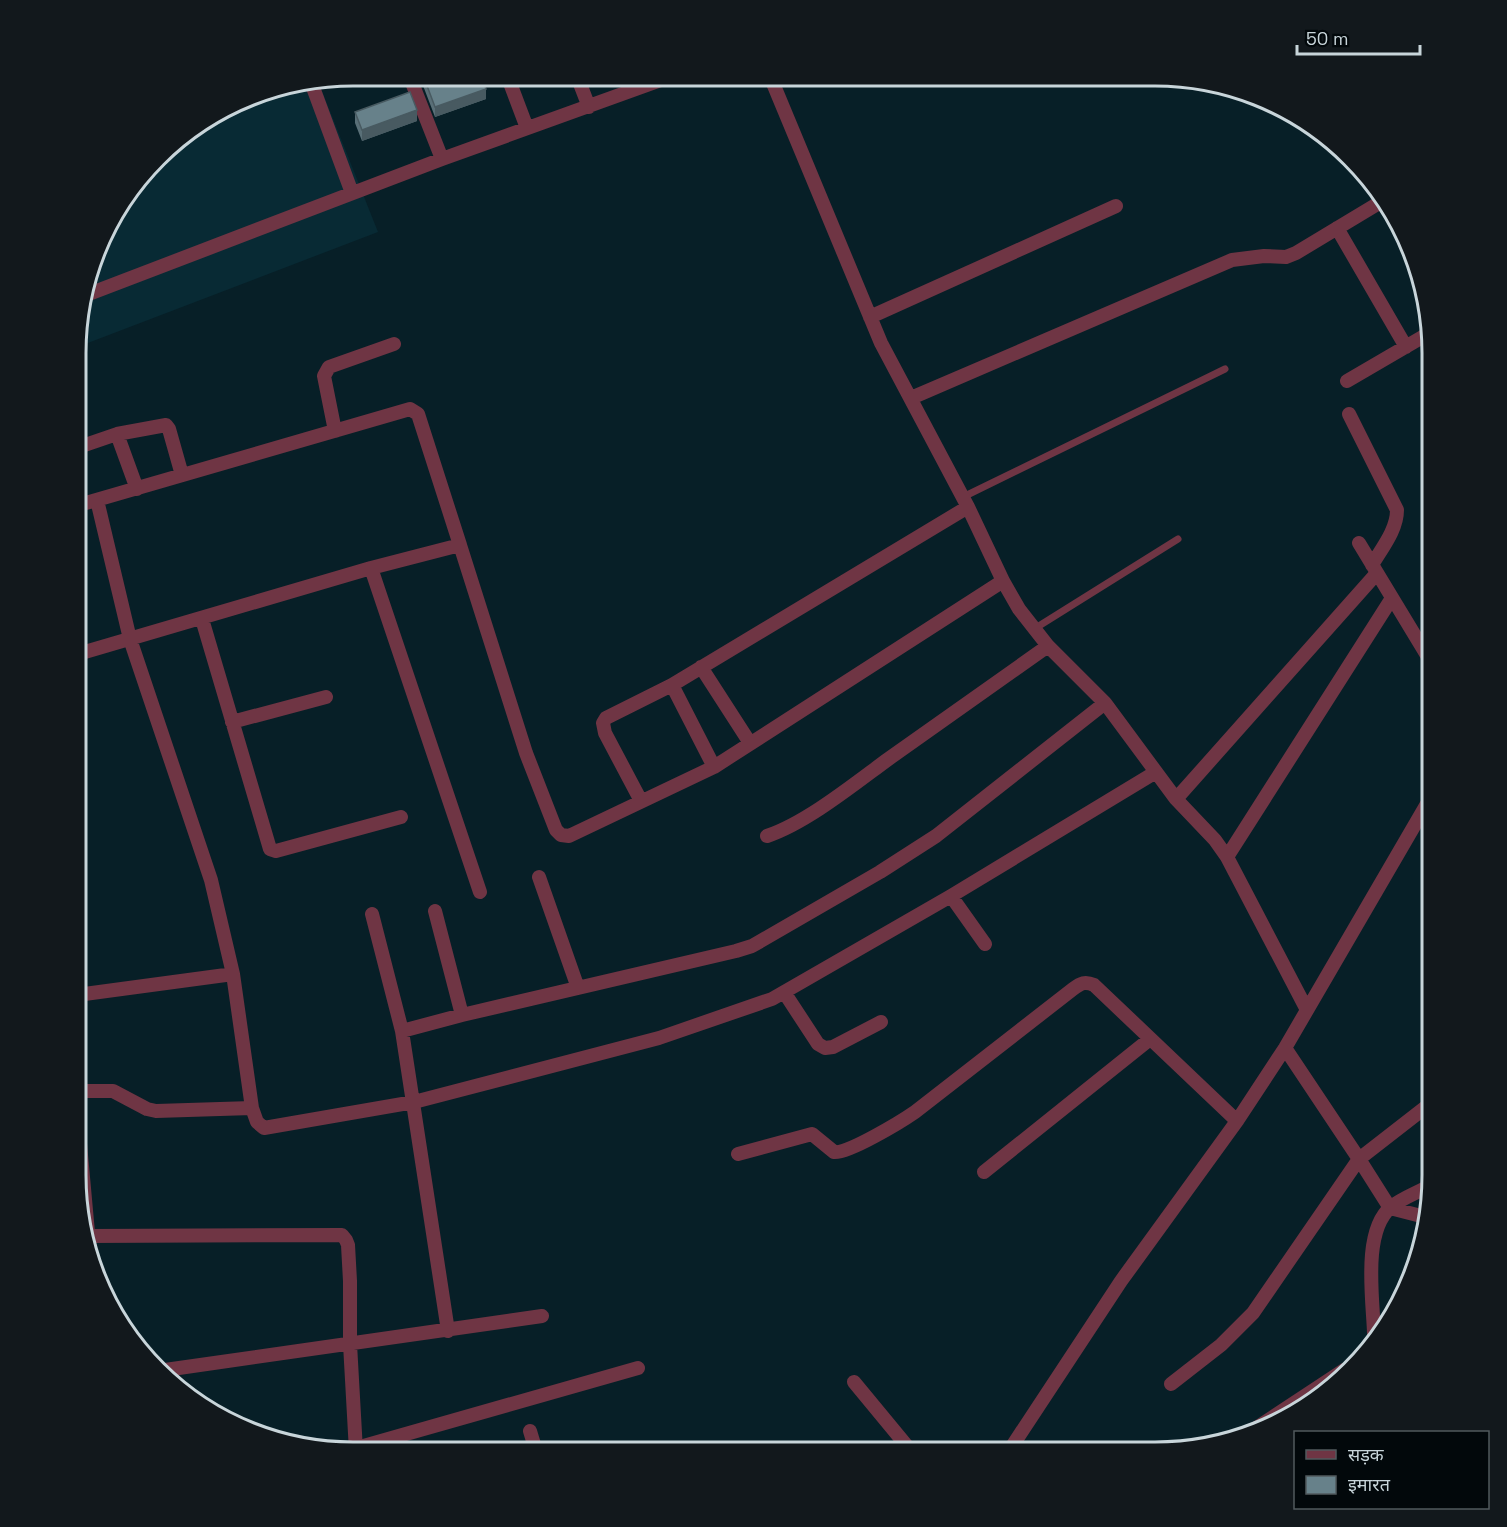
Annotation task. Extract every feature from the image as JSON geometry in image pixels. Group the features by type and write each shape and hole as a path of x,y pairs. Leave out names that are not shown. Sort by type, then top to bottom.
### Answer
{"street":[{"path":"413,86 441,159"},
{"path":"511,86 527,128"},
{"path":"581,86 589,107"},
{"path":"93,292 441,159 589,107 633,86"},
{"path":"774,86 881,343 1019,609 1048,646 1105,703 1176,799 1215,840 1227,857 1308,1010"},
{"path":"314,89 352,193"},
{"path":"911,398 1232,260 1264,256 1286,257 1296,253 1376,205"},
{"path":"870,317 1116,206"},
{"path":"1337,228 1406,347"},
{"path":"1347,381 1421,338"},
{"path":"335,431 324,376 326,371 329,367 394,344"},
{"path":"86,503 410,409 416,412 526,753 556,830 561,835 569,836 714,766 1003,581"},
{"path":"1176,799 1374,569 1394,529 1397,510 1349,414"},
{"path":"86,445 117,434 166,425 182,476"},
{"path":"117,434 137,489"},
{"path":"97,500 130,639 211,880 233,974 252,1108 261,1126 271,1128 414,1102 659,1038 746,1009 784,992 951,896 1156,772"},
{"path":"641,801 605,733 603,723 606,718 672,685 965,502"},
{"path":"1359,543 1422,648"},
{"path":"86,652 371,568 460,545"},
{"path":"371,568 480,892"},
{"path":"1227,857 1392,598"},
{"path":"202,619 272,851 401,818"},
{"path":"767,836 779,832 832,800 1048,646"},
{"path":"701,667 750,743"},
{"path":"672,685 714,766"},
{"path":"232,722 326,698"},
{"path":"402,1031 752,946 880,872 936,836 1105,703"},
{"path":"1015,1442 1121,1281 1237,1120 1285,1048 1422,813"},
{"path":"539,877 578,988"},
{"path":"951,896 985,944"},
{"path":"435,911 462,1015"},
{"path":"372,914 402,1031 448,1331"},
{"path":"86,994 233,974"},
{"path":"738,1154 812,1134 837,1153 889,1128 915,1112 1081,983 1087,982 1237,1120"},
{"path":"784,992 818,1044 825,1048 833,1047 881,1022"},
{"path":"984,1172 1150,1039"},
{"path":"1285,1048 1390,1208 1418,1215"},
{"path":"86,1091 113,1091 147,1109 156,1111 252,1108"},
{"path":"1171,1384 1221,1345 1253,1313 1359,1159 1422,1110"},
{"path":"1374,1326 1372,1254 1375,1234 1390,1208 1421,1191"},
{"path":"93,1236 342,1235 348,1245 353,1442"},
{"path":"171,1369 542,1316"},
{"path":"381,1442 638,1368"},
{"path":"854,1382 903,1442"},
{"path":"530,1431 533,1442"},
{"path":"1019,1437 1022,1442"}],"lane":[{"path":"965,502 1225,369"},
{"path":"1034,629 1178,539"}],"shaded area":[{"path":"321,88 378,232 86,344 91,301 100,267 113,235 131,204 164,164 190,141 219,121 250,106 284,95"}],"building":[{"path":"427,86 485,86 486,89 435,107"},
{"path":"410,92 417,110 362,130 355,112"}]}
